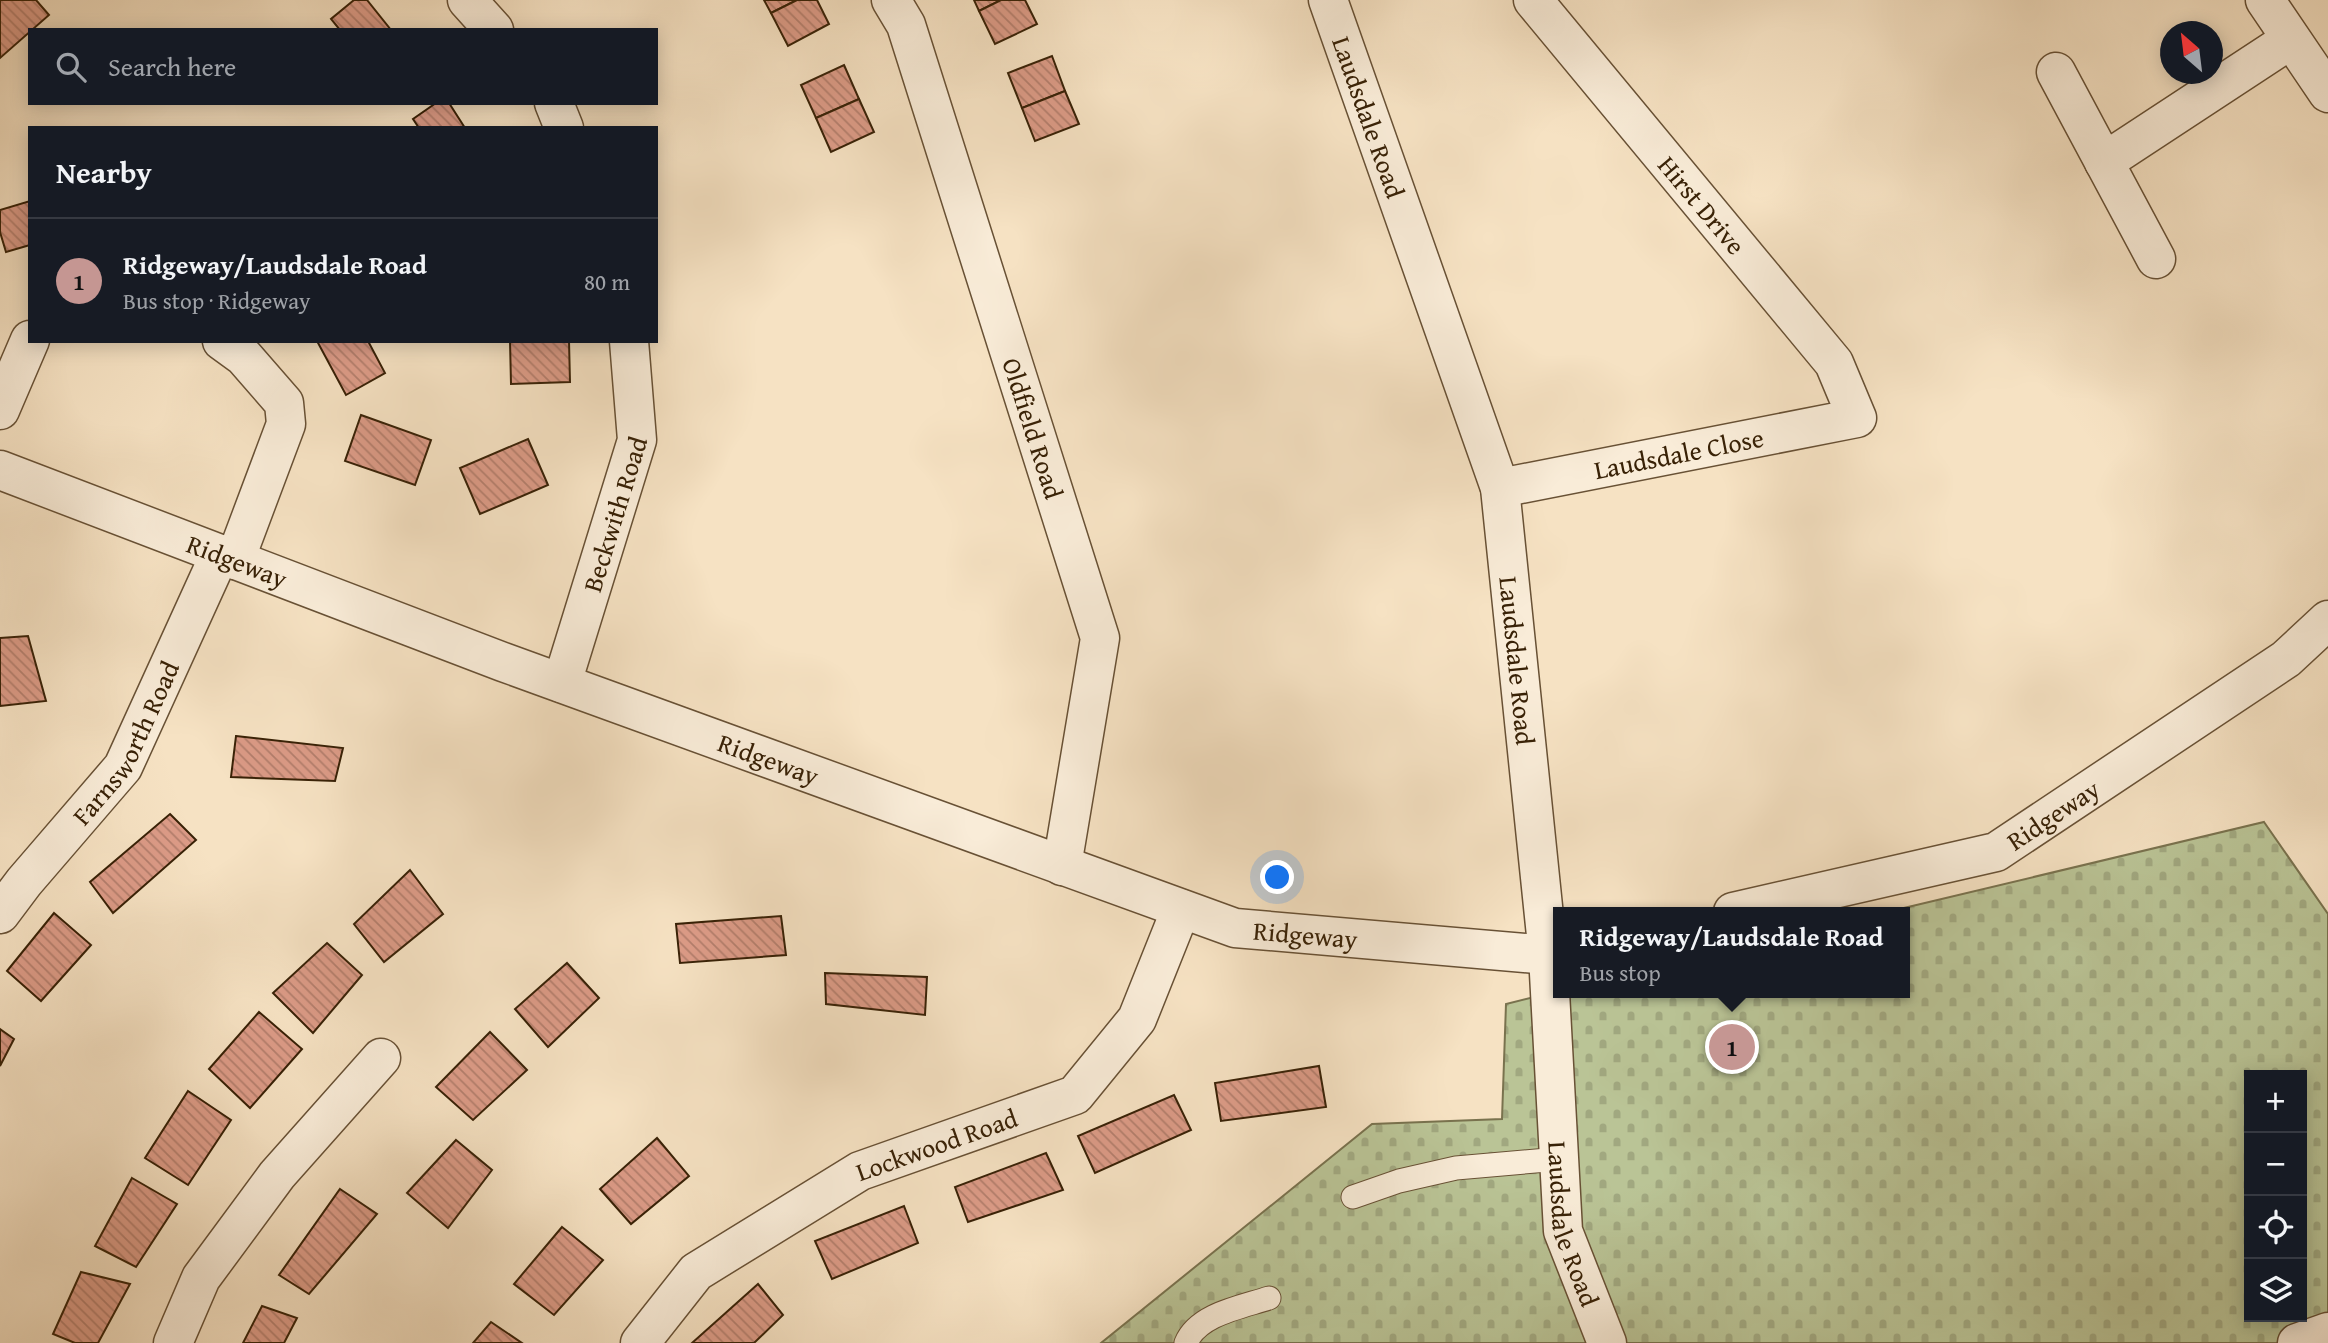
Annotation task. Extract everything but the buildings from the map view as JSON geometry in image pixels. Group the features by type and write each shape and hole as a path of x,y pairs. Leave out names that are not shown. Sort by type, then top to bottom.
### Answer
{"street":[{"path":"467,0 492,28"},
{"name":"Oldfield Road","path":"891,0 905,25 1100,638 1062,866"},
{"name":"Laudsdale Road","path":"1328,0 1500,488 1553,945"},
{"name":"Hirst Drive","path":"1533,0 1834,363 1857,418"},
{"path":"2265,0 2328,93"},
{"path":"2104,162 2290,40"},
{"path":"2056,72 2156,259"},
{"path":"555,105 563,126"},
{"path":"0,410 29,343"},
{"name":"Farnsworth Road","path":"0,914 24,882 123,767 228,557 286,424 284,403 244,357 225,343"},
{"name":"Beckwith Road","path":"562,683 637,440 629,343"},
{"name":"Laudsdale Close","path":"1500,488 1857,418"},
{"name":"Ridgeway","path":"0,470 562,683 1235,928 1553,954"},
{"name":"Ridgeway","path":"1755,907 1996,852 2286,659 2328,620"},
{"name":"Lockwood Road","path":"640,1343 696,1272 859,1171 1075,1095 1136,1019 1181,909"},
{"name":"Laudsdale Road","path":"1555,998 1563,1230 1607,1343"},
{"path":"173,1343 201,1278 277,1175 381,1058"},
{"path":"2297,1343 2328,1332"}],"lane":[{"path":"1353,1196 1399,1181 1456,1168 1559,1159"},
{"path":"1186,1343 1190,1334 1210,1319 1269,1298"}],"green space":[{"path":"2264,822 2328,914 2328,1343 1101,1343 1372,1124 1502,1119 1506,1004 1553,992 1553,998 1910,998 1908,907"}],"place":[{"name":"Ridgeway/Laudsdale Road","path":"1732,1047"}]}
